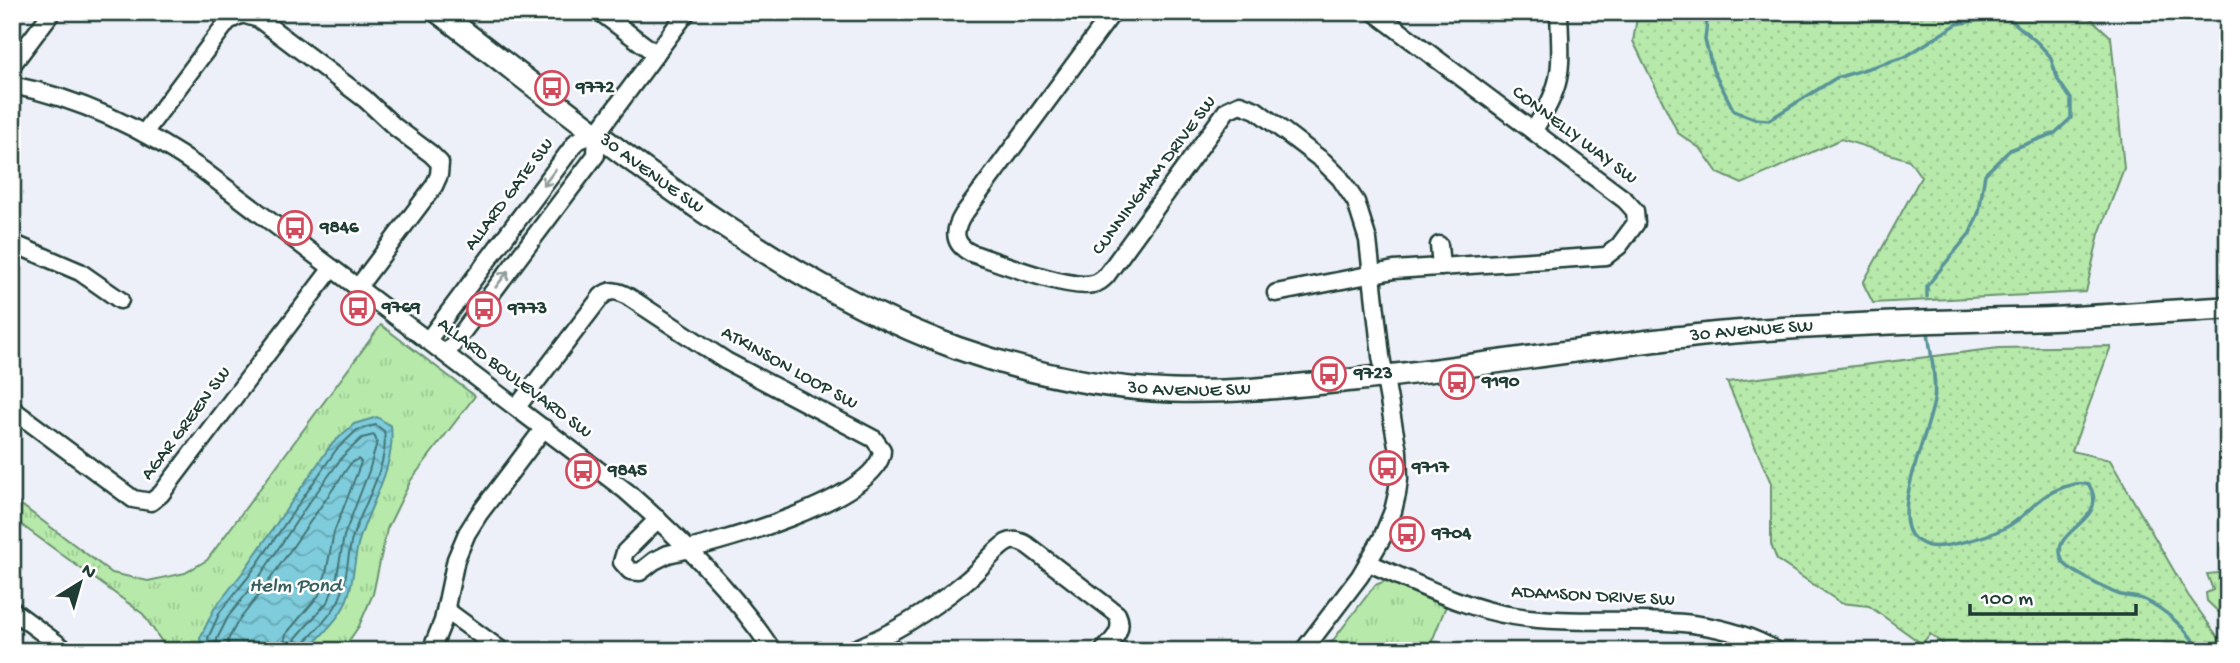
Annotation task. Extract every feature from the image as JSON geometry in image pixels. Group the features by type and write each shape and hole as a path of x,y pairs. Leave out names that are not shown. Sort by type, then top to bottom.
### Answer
{"main road":[{"name":"30 AVENUE SW","path":"438,12 681,196 824,285 913,330 986,357 1084,381 1172,391 1262,390 1719,334 1886,323 2228,308"},
{"name":"30 AVENUE SW","path":"2040,318 2093,323 2228,317"}],"street":[{"path":"12,65 52,12"},
{"path":"600,12 656,54"},
{"path":"446,354 596,155 597,133 687,12"},
{"name":"CONNELLY WAY SW","path":"1371,276 1394,270 1606,256 1615,251 1633,229 1637,218 1631,205 1374,12"},
{"path":"1533,131 1549,107 1559,84 1559,12"},
{"path":"144,133 228,21 242,13 259,19 365,99 440,163 434,186 358,287"},
{"name":"CUNNINGHAM DRIVE SW","path":"1104,16 959,222 955,234 962,248 971,253 1059,280 1083,285 1099,282 1227,110 1240,104 1250,106 1265,117 1323,161 1340,178 1356,202 1364,223 1398,451 1399,479 1393,511 1369,562 1303,651"},
{"name":"ALLARD BOULEVARD SW","path":"12,85 81,104 144,133 204,171 517,407 658,519 690,549 742,609 773,651"},
{"name":"ALLARD GATE SW","path":"428,340 577,141 597,133"},
{"path":"12,243 69,267 120,300"},
{"path":"1440,245 1441,267"},
{"name":"AGAR GREEN SW","path":"12,409 133,499 151,502 161,494 332,268"},
{"path":"1276,293 1371,276"},
{"name":"ATKINSON LOOP SW","path":"517,407 601,297 609,291 615,291 629,297 744,371 874,439 882,450 880,462 869,474 813,510 690,549"},
{"path":"431,651 446,610 456,559 467,533 544,428"},
{"path":"658,519 625,552 622,562 625,568 635,573 640,572 660,557 690,549"},
{"path":"849,651 903,625 938,603 970,578 1004,545 1017,541 1027,545 1117,614 1121,622 1118,632 1103,651"},
{"name":"ADAMSON DRIVE SW","path":"1369,562 1458,601 1513,616 1568,621 1702,624 1734,631 1777,651"},
{"path":"12,610 67,651"},
{"path":"446,610 502,651"}],"green space":[{"path":"1638,12 2084,12 2111,37 2124,168 2099,234 2086,292 1873,303 1863,283 1921,177 1909,160 1841,139 1742,184 1718,173 1701,149 1678,133 1633,41"},
{"path":"381,325 475,396 411,480 387,529 373,594 359,626 342,651 168,651 143,614 12,518 12,498 112,573 148,581 185,573 207,560"},
{"path":"2111,346 2072,451 2110,460 2188,595 2228,651 1952,651 1930,634 1922,644 1869,606 1841,603 1777,560 1771,544 1771,483 1727,382 1999,348"},
{"path":"2228,572 2228,621 2207,601 2206,593 2213,590 2207,574"},
{"path":"1388,580 1446,606 1428,651 1325,651 1375,585"}],"water":[{"name":"Helm Pond","path":"377,417 391,426 390,456 359,541 349,593 338,616 306,651 203,651 200,638 214,609 243,572 331,445 354,424"}],"waterway":[{"path":"1708,12 1705,40 1713,70 1734,111 1755,119 1769,120 1836,78 1905,57 1957,24 1995,17 2011,20 2050,56 2058,80 2071,99 2071,118 2055,133 2010,150 1985,174 1979,212 1970,233 1927,286 1927,297"},
{"path":"1928,331 1935,392 1908,494 1908,528 1915,539 1936,546 1977,538 2012,524 2054,491 2076,484 2089,485 2094,498 2092,508 2063,541 2060,551 2063,562 2106,589 2153,604 2183,628 2200,651"}],"place":[{"name":"9772","path":"552,88"},
{"name":"9846","path":"295,228"},
{"name":"9769","path":"358,308"},
{"name":"9773","path":"484,309"},
{"name":"9723","path":"1329,374"},
{"name":"9190","path":"1457,382"},
{"name":"9717","path":"1387,468"},
{"name":"9845","path":"583,471"},
{"name":"9704","path":"1407,534"}]}
